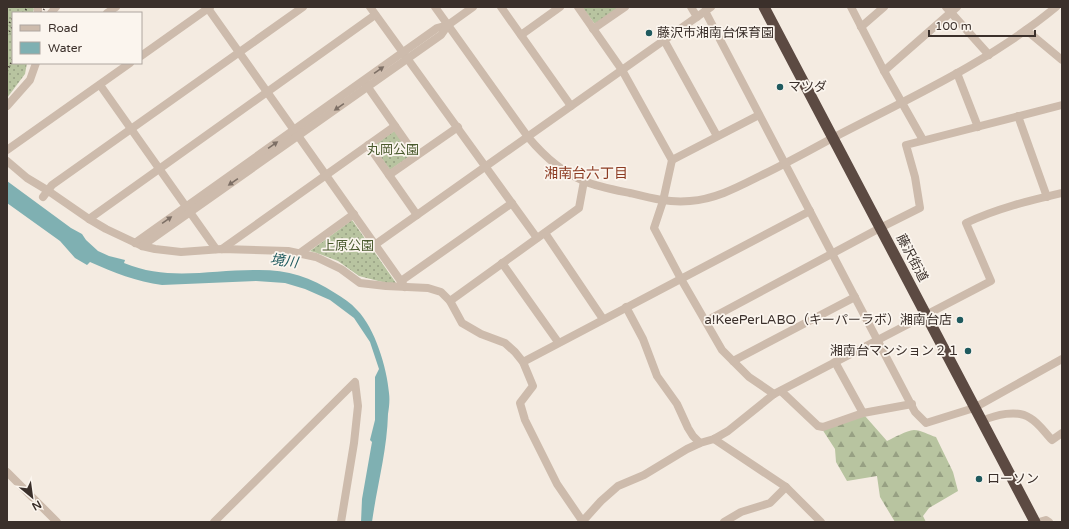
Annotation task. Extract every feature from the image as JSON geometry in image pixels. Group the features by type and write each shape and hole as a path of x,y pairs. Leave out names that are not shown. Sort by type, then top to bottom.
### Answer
{"highway":[{"name":"藤沢街道","path":"764,7 1035,522"}],"street":[{"path":"142,55 208,7 403,284"},
{"path":"43,197 52,185 303,7"},
{"path":"370,7 404,56 458,127 538,238"},
{"path":"435,7 528,137 541,152 556,165 584,182 663,201 690,201 725,194 903,103 989,55 1026,30 1056,7"},
{"path":"139,244 404,56 441,35 448,25 473,7"},
{"path":"501,7 571,106"},
{"path":"521,35 560,7"},
{"path":"578,7 622,70 672,160 663,201 654,228 681,279 722,350 749,377 777,393 818,426 823,427 863,413 912,404"},
{"path":"593,29 625,7"},
{"path":"691,7 697,17"},
{"path":"851,7 884,71 923,140"},
{"path":"861,27 884,7"},
{"path":"376,244 708,9 759,115 915,412 926,423 974,408 1062,359"},
{"path":"884,71 952,9 989,55"},
{"path":"89,219 376,15"},
{"path":"1026,30 1062,60"},
{"path":"664,40 717,136"},
{"path":"7,106 30,80 36,64"},
{"path":"7,150 100,85 120,66"},
{"path":"957,73 978,127"},
{"path":"365,84 416,156"},
{"path":"100,85 188,209 219,249"},
{"path":"706,322 920,208 915,177 906,145 1062,105"},
{"path":"672,160 759,115"},
{"path":"1018,116 1047,197"},
{"path":"219,249 395,126"},
{"path":"389,175 458,127"},
{"path":"368,145 417,215"},
{"path":"7,161 27,178 89,219 106,229 139,244 155,249 181,252 219,249 288,251 316,257 341,269 360,283 403,284 428,288 441,292 450,301 462,323 481,334 505,343 516,352 523,362 533,386 520,403 525,420 557,484 583,522 601,501 618,486 644,475 687,449 714,439 742,421 777,393 991,281 966,223 988,212 1062,193"},
{"path":"450,301 579,208 584,182"},
{"path":"403,284 512,203"},
{"path":"523,362 558,342 810,211"},
{"path":"300,254 354,214"},
{"path":"545,233 604,319"},
{"path":"502,263 558,342"},
{"path":"733,361 855,296"},
{"path":"626,307 643,340 658,376 677,404 693,436 700,443"},
{"path":"835,362 863,413"},
{"path":"214,522 355,382 358,406 354,443 341,522"},
{"path":"982,421 991,417 1021,414 1030,418 1039,425 1052,440 1062,432"},
{"path":"714,439 786,487 821,522"},
{"path":"9,477 56,522"},
{"path":"724,522 741,512 770,503 786,487"},
{"path":"1039,522 1046,520 1049,522"}],"green space":[{"path":"7,7 34,7 33,12 12,12 12,64 27,64 25,74 7,98"},
{"path":"582,7 619,7 597,23 594,23"},
{"name":"丸岡公園","path":"397,129 414,153 390,170 373,146"},
{"name":"上原公園","path":"352,220 396,283 386,283 359,276 338,261 310,251"},
{"path":"865,416 887,441 914,430 936,437 953,472 958,491 929,508 923,516 926,522 895,522 880,497 877,476 847,481 836,462 835,449 822,429"}],"water":[{"path":"7,181 71,228 82,234 98,251 109,256 125,260 124,263 141,269 175,273 242,270 280,271 308,279 326,287 352,305 363,318 375,338 383,360 388,383 389,404 386,441 372,522 361,522 362,499 372,442 370,440 375,420 375,377 379,369 370,342 354,318 330,300 305,289 285,283 256,281 162,285 134,279 90,262 87,265 75,258 60,241 7,203"}],"railway":[{"path":"24,12 28,7"},
{"path":"42,12 46,7"},
{"path":"7,26 12,19"},
{"path":"7,35 12,28"},
{"path":"7,71 12,61"}],"place":[{"name":"藤沢市湘南台保育園","path":"649,33"},
{"name":"マツダ","path":"780,87"},
{"name":"a!KeePerLABO（キーパーラボ）湘南台店","path":"960,320"},
{"name":"湘南台マンション２１","path":"968,351"},
{"name":"ローソン","path":"979,479"}],"district":[{"name":"湘南台六丁目","path":"586,173"}],"water label":[{"name":"境川","path":"284,261"}]}
